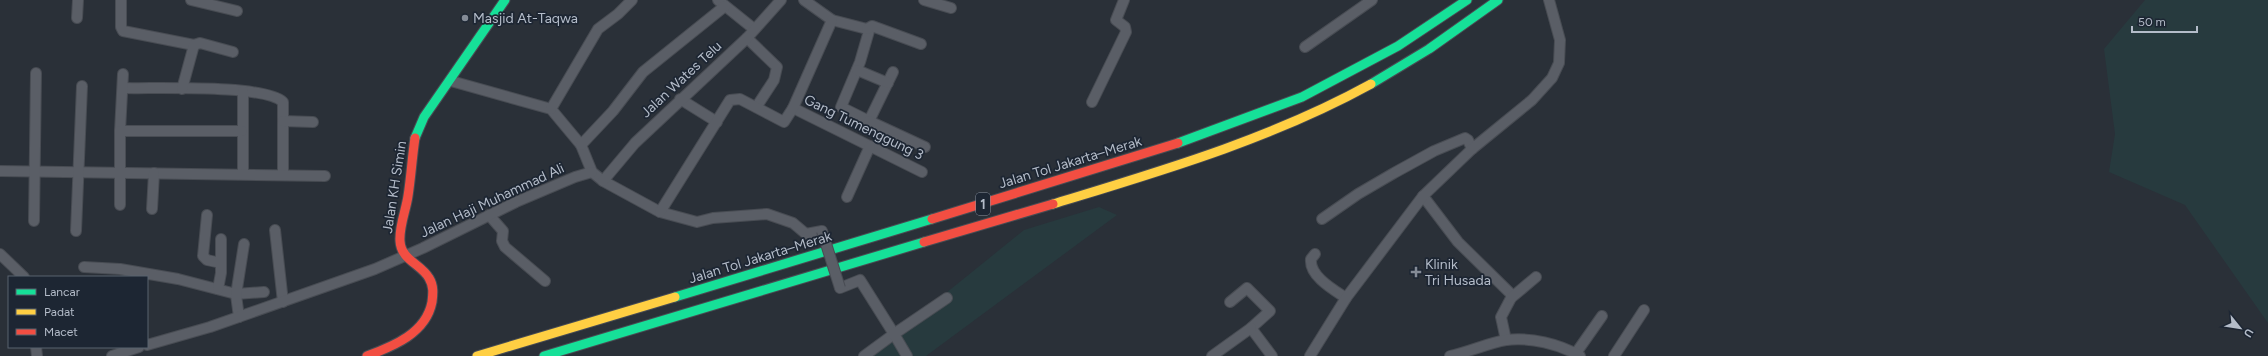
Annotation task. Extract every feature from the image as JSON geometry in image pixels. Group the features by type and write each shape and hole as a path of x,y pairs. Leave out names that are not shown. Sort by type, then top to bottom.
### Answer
{"main road":[{"name":"Jalan KH Simin","path":"404,256 400,250 400,240 410,188 417,132 431,107 451,81 473,44 505,0"},
{"name":"Jalan Tol Jakarta–Merak","path":"477,356 960,211 1201,136 1302,97 1398,46 1467,0"},
{"name":"1","path":"544,356 1082,195 1232,146 1307,116 1395,71 1450,37 1498,0"},
{"path":"367,356 389,348 411,335 420,327 429,310 434,294 432,280 424,270 404,256"}],"street":[{"path":"77,18 78,0"},
{"path":"121,0 121,26 123,32 194,45 200,43 233,52"},
{"path":"191,0 237,10"},
{"path":"551,109 598,29 618,14 632,0"},
{"name":"Jalan Wates Telu","path":"602,181 635,143 680,99 747,38 780,0"},
{"path":"804,0 832,20 867,29 872,26 921,44"},
{"path":"924,0 950,8"},
{"path":"1092,102 1126,32 1125,27 1116,20 1124,0"},
{"path":"1305,48 1372,0"},
{"path":"1310,356 1346,298 1423,196 1472,149 1545,88 1556,71 1559,63 1560,40 1549,0"},
{"path":"581,145 613,111 643,72 721,3 754,29"},
{"name":"Gang Tumenggung 3","path":"832,20 793,108 922,172"},
{"name":"Gang Tumenggung 3","path":"867,29 869,33 857,70 841,107 925,146"},
{"path":"747,38 777,67 774,80 757,106"},
{"path":"182,89 194,45"},
{"path":"857,70 888,83"},
{"name":"Gang Tumenggung 3","path":"869,121 893,72"},
{"path":"34,220 36,172 36,73"},
{"path":"120,205 120,131 123,74"},
{"path":"451,81 551,109 581,145 592,172 602,181 660,212 697,222 713,218 767,214 793,223 806,234 822,231 840,288 860,280 907,356"},
{"path":"76,231 77,172 82,86"},
{"path":"123,88 243,91 280,99 283,102 283,174"},
{"path":"243,91 243,174"},
{"path":"680,99 716,122"},
{"path":"660,212 730,100 740,99 757,106 782,122 793,108"},
{"path":"283,121 313,122"},
{"path":"120,131 242,131"},
{"path":"1322,219 1358,194 1434,151 1465,138 1468,140 1472,149"},
{"path":"847,197 870,146"},
{"path":"0,171 283,174 325,176"},
{"name":"Jalan Haji Muhammad Ali","path":"148,344 239,317 334,285 404,256 555,185 592,172"},
{"path":"152,209 154,173"},
{"path":"1423,196 1458,242 1511,294 1511,298"},
{"path":"208,215 203,256 207,260 221,263"},
{"path":"489,215 503,231 502,241 505,247 545,281"},
{"path":"275,230 283,302"},
{"path":"218,289 221,263 221,239"},
{"path":"239,317 236,294 244,244"},
{"path":"0,254 23,276"},
{"path":"1315,254 1311,259 1313,269 1322,280 1346,298"},
{"path":"84,267 120,273 178,279 236,294 264,292"},
{"path":"1506,340 1500,317 1511,298 1536,276"},
{"path":"1212,356 1251,328 1270,311 1247,288 1230,302"},
{"path":"864,356 947,298"},
{"path":"1614,356 1644,310"},
{"path":"1450,356 1475,353 1506,340 1531,340 1563,353 1578,355 1602,316"},
{"path":"1251,328 1272,356"},
{"path":"111,356 136,348"}],"green space":[{"path":"2145,0 2268,0 2268,323 2185,205 2109,172 2115,134 2104,49"},
{"path":"1099,207 1117,215 926,356 868,356 1024,230"}],"traffic: fast":[{"path":"415,138 424,117 505,0"},
{"path":"1178,143 1302,97 1398,46 1467,0"},
{"path":"1371,84 1429,49 1498,0"},
{"path":"675,297 932,219"},
{"path":"544,356 924,242"}],"traffic: slow":[{"path":"1053,204 1175,166 1255,137 1333,104 1371,84"},
{"path":"477,356 675,297"}],"traffic: jam":[{"path":"367,356 398,343 416,330 429,313 432,302 433,290 431,281 425,273 404,253 400,241 409,189 415,138"},
{"path":"932,219 1178,143"},
{"path":"924,242 1053,204"}],"place":[{"name":"Masjid At-Taqwa","path":"465,18"},
{"name":"Klinik Tri Husada","path":"1416,272"}]}
